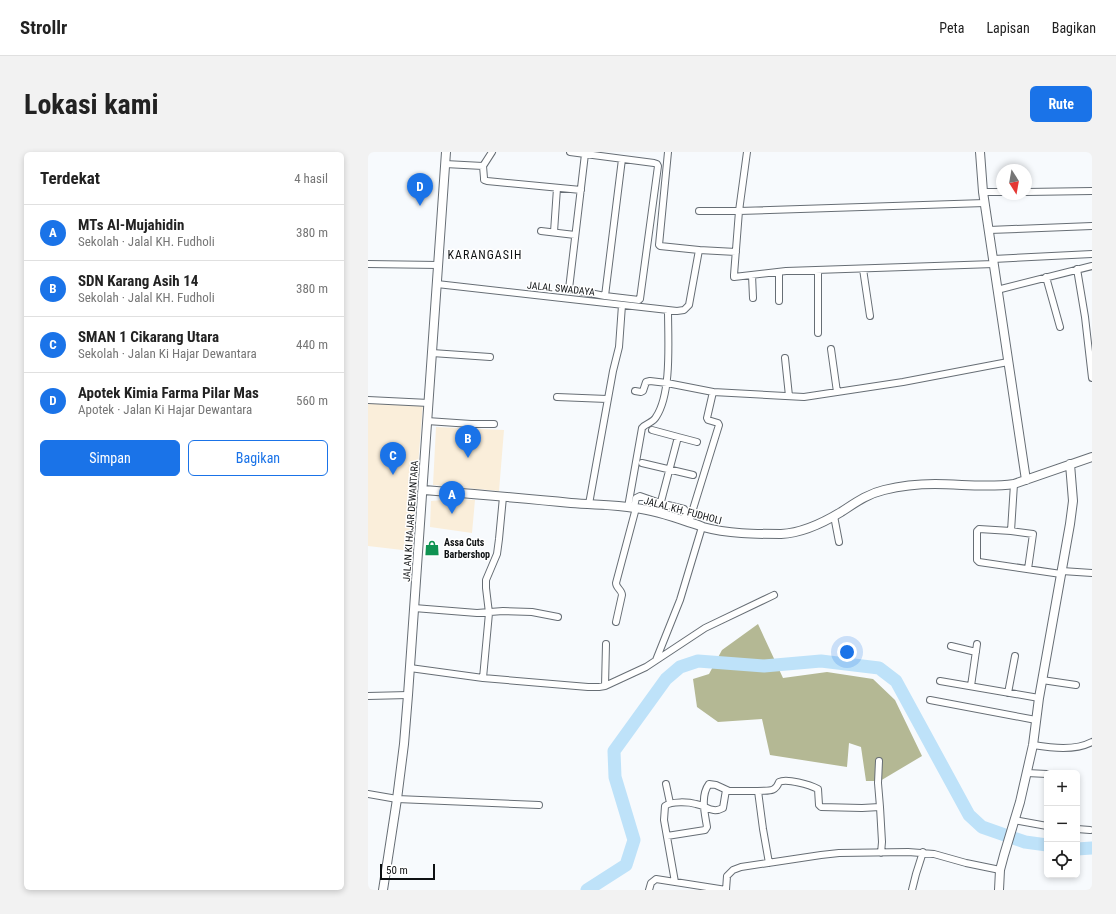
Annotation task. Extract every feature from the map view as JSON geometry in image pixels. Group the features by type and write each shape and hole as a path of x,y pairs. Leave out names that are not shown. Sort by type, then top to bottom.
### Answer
{"main road":[{"name":"JALAN KI HAJAR DEWANTARA","path":"383,890 404,744 446,152"},
{"path":"980,152 988,230 1026,480"},
{"name":"JALAL KH. FUDHOLI","path":"423,490 633,507 730,532 783,534 795,532 819,524 861,498 877,492 925,484 1002,486 1014,484 1092,457"},
{"path":"999,890 1000,870 1020,802 1033,745 1042,680 1070,524 1073,501 1070,464"}],"street":[{"path":"492,152 483,166 484,180 581,190"},
{"path":"570,152 654,163 657,164 658,169 640,299 636,300 605,296 569,289 585,154"},
{"path":"668,152 659,245 698,250 736,252"},
{"path":"747,152 739,211 734,276 736,277 779,272 993,262 1092,254"},
{"path":"605,296 622,159"},
{"path":"445,164 483,166"},
{"path":"554,232 556,188"},
{"path":"1032,192 1092,191"},
{"path":"983,192 996,192"},
{"path":"699,211 985,203"},
{"path":"988,230 1092,226"},
{"path":"541,232 575,235"},
{"name":"JALAL SWADAYA","path":"437,284 678,311 684,310 689,305 698,250"},
{"path":"368,264 438,266"},
{"path":"997,290 1092,266"},
{"path":"863,269 870,316"},
{"path":"818,270 818,333"},
{"path":"1077,270 1085,318 1092,378"},
{"path":"779,272 779,301"},
{"path":"752,275 753,298"},
{"path":"1046,277 1060,327"},
{"path":"589,504 613,371 619,347 622,305"},
{"path":"616,622 622,595 616,583 633,507 642,428 654,420 657,416 668,383 668,310"},
{"path":"831,348 837,392"},
{"path":"432,353 490,357"},
{"path":"785,358 789,396"},
{"path":"635,391 643,391 647,381 668,383 713,392 804,396 903,382 1008,362"},
{"path":"686,521 719,425 718,423 708,420 707,418 713,392"},
{"path":"557,396 608,399"},
{"path":"368,400 429,403"},
{"path":"427,421 494,424"},
{"path":"652,430 697,442"},
{"path":"658,513 678,437"},
{"path":"642,463 693,475"},
{"path":"1012,531 1014,484"},
{"path":"633,507 638,496 684,509 686,512 686,521"},
{"path":"482,678 489,613 486,580 497,554 502,497"},
{"path":"834,516 839,542"},
{"path":"656,660 680,600 702,526"},
{"path":"1028,568 1033,534 979,529 977,531 978,561 1028,568 1061,572 1092,573"},
{"path":"410,668 482,678 588,687 606,686 641,669 705,628 774,594"},
{"path":"414,608 464,613 489,613 503,611 532,612 558,617"},
{"path":"606,644 606,686"},
{"path":"971,686 977,644"},
{"path":"951,646 976,652"},
{"path":"1008,693 1015,656"},
{"path":"1042,680 1076,685"},
{"path":"940,681 1039,698"},
{"path":"368,696 408,695"},
{"path":"930,700 1036,720"},
{"path":"1033,745 1082,747 1092,742"},
{"path":"879,761 878,783 882,842 881,853"},
{"path":"1027,773 1044,774"},
{"path":"667,836 705,830 707,827 704,807 706,789 709,784 716,785 726,790 758,791 772,790 777,787 780,781 788,781 809,785 818,789 819,805 821,807 880,807"},
{"path":"666,784 670,803"},
{"path":"675,882 664,820 665,806 670,803 688,803 698,804 711,810 719,810 723,808 726,790"},
{"path":"758,791 762,829 769,863"},
{"path":"368,794 397,798 539,805"},
{"path":"1013,823 1044,826"},
{"path":"1080,829 1090,830"},
{"path":"912,890 923,852"},
{"path":"649,890 651,883 656,879 726,890 727,876 733,870 741,866 827,854 923,852 1000,870"}],"shaded area":[{"path":"368,402 423,404 411,551 368,546"},
{"path":"436,427 504,430 499,491 433,485"},
{"path":"455,499 475,500 472,533 430,527 431,501"}],"green space":[{"path":"758,624 783,678 827,672 873,679 895,700 922,756 880,781 866,781 861,747 849,743 847,767 770,755 762,719 718,722 697,707 693,679 709,674 722,650"}],"waterway":[{"path":"587,890 626,865 634,840 615,777 614,751 666,679 680,667 698,661 764,666 821,661 879,668 896,681 969,815 982,827 1025,842 1044,845"},
{"path":"1080,849 1092,848"}],"place":[{"name":"Apotek Kimia Farma Pilar Mas","path":"420,206"},
{"name":"SDN Karang Asih 14","path":"468,458"},
{"name":"SMAN 1 Cikarang Utara","path":"393,475"},
{"name":"MTs Al-Mujahidin","path":"452,514"},
{"name":"Assa Cuts Barbershop","path":"432,548"}],"district":[{"name":"KARANGASIH","path":"485,255"}]}
